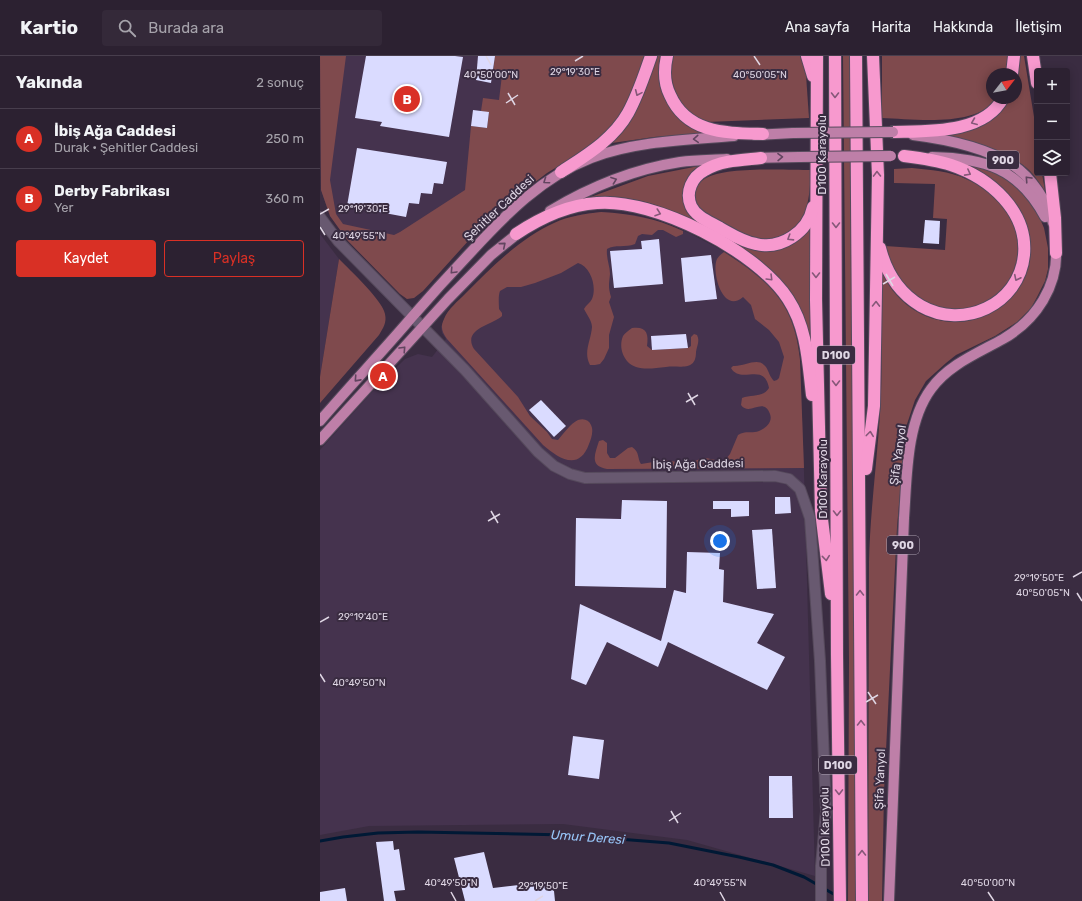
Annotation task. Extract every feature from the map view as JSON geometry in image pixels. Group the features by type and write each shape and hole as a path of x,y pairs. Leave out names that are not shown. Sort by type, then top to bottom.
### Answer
{"highway":[{"path":"561,172 591,152 608,138 622,123 640,88 651,56"},
{"path":"667,56 665,71 668,91 677,108 691,122 711,130 732,133 763,134"},
{"path":"807,56 814,80 816,111"},
{"path":"817,56 816,300 821,455 821,511 837,655"},
{"name":"D100 Karayolu","path":"835,56 837,655 840,901"},
{"name":"D100","path":"856,56 862,897"},
{"path":"860,514 874,406 878,175 873,56"},
{"path":"875,99 877,56"},
{"path":"1013,68 1014,56"},
{"path":"1033,56 1035,68"},
{"path":"893,132 943,129 969,124 981,120 998,104"},
{"path":"877,213 879,241 886,268 903,292 917,304 936,314 956,316 985,310 1000,299 1013,285 1018,275 1024,255 1023,236 1020,225 1012,208 999,193 973,175 952,165 904,156"},
{"path":"761,158 724,163 704,170 693,180 690,186 689,193 692,207 704,218 748,242 763,246 771,245 794,236 805,225 812,210 816,180"},
{"path":"1050,176 1055,218 1056,253"},
{"path":"516,234 549,215 572,207 596,202 626,204 641,207 678,220 717,240 748,259 765,272 778,285 788,299 802,328 806,345 821,455"}],"main road":[{"name":"Şifa Yanyol","path":"793,133 893,132 966,146 990,154 1013,165 1035,187 1047,207 1054,227 1056,253 1055,270 1043,301 1033,314 1011,334 954,366 939,379 927,395 915,423 909,458 904,518 888,901"},
{"name":"Şehitler Caddesi","path":"320,421 439,285 509,213 533,191 561,172 592,158 629,148 681,140 793,133"},
{"path":"320,440 466,280 491,255 541,216 575,197 599,186 636,173 681,162 761,158 904,156 945,157 972,160 996,168 1012,176 1025,188 1040,209 1050,228 1056,253"}],"street":[{"name":"İbiş Ağa Caddesi","path":"320,216 338,241 465,370 538,452 554,466 570,474 585,478 775,476 789,479 800,490 810,518 820,661 826,811 821,866 821,898"}],"shaded area":[{"path":"320,56 608,56 400,294 348,241 330,216 321,190"},
{"path":"320,56 346,56 330,180 336,214 343,224 394,235 465,190 471,126 487,128 489,113 481,111 483,98 499,100 502,75 493,73 495,56 646,56 633,95 618,119 604,135 585,150 547,173 521,193 507,198 423,291 414,298 407,299 400,294 348,241 330,216 321,190"},
{"path":"657,56 661,56 674,113 687,126 705,133 654,137 612,143 633,116 645,91"},
{"path":"672,56 801,56 806,75 809,118 706,122 696,118 688,112 677,96 672,76"},
{"path":"843,56 851,56 857,901 848,901 849,661"},
{"path":"882,56 1009,56 1008,68 986,68 986,104 992,104 988,108 975,114 944,120 882,118"},
{"path":"1020,56 1024,56 1034,117 1034,176 1022,164 1003,153 983,145 951,137 952,133 978,126 992,120 1006,104 1022,104 1022,68 1018,68"},
{"path":"964,163 997,172 1022,189 1038,214 1044,228 1048,248 1048,269 1045,281 1031,308 1017,322 995,336 956,355 926,381 915,400 906,427 897,527 884,791 882,901 868,901 869,562 881,395 882,340 880,267 890,287 904,303 921,314 940,320 960,322 979,318 998,308 1014,292 1026,227"},
{"path":"699,166 692,173 685,185 684,199 749,248 761,251 811,223 812,348 803,314 793,295 681,215 646,202 636,200 613,197 588,198 648,176"},
{"path":"912,168 953,174 981,187 994,197 1005,209 1013,222 1018,237 1019,253 1016,268 1008,284 995,296 984,303 965,310 946,310 935,308 915,295 894,274 885,246 945,250 947,219 933,218 935,184 894,183 894,169"},
{"path":"754,170 811,170 810,190 806,209 802,217 791,230 777,238 760,239 746,235 708,215 695,201 696,187 700,182 712,176 738,171"},
{"path":"1034,176 1042,176 1045,191"},
{"path":"601,212 635,215 661,222 689,233 716,247 745,265 769,285 786,308 796,332 800,360 804,472 815,876 687,840 563,824 369,826 320,835 320,450 372,392 405,359 418,354 432,357 446,339 442,333 441,327 447,313 505,256 527,239 553,224 578,215"},
{"path":"601,212 633,215 653,220 683,231 683,234 676,237 663,230 658,230 652,235 642,234 638,236 635,244 607,249 610,274 609,288 611,297 609,302 614,317 609,335 609,348 600,364 590,365 587,356 592,325 584,309 592,299 594,289 592,278 589,273 583,265 578,263 561,273 535,283 521,287 507,287 500,291 499,309 502,316 475,332 471,342 474,349 518,397 530,416 547,432 552,439 558,440 570,426 580,419 584,419 590,423 592,427 592,435 585,453 580,458 568,460 555,454 543,445 447,339 443,332 442,325 448,312 456,302 506,254 529,237 554,223 565,219"},
{"path":"320,234 339,259 320,377"},
{"path":"724,252 767,284 785,308 792,323 797,340 800,360 804,468 607,469 601,467 595,459 599,441 603,440 607,443 607,453 610,458 615,458 628,448 632,447 635,449 641,464 666,460 687,464 706,458 720,461 726,459 730,454 738,435 759,431 770,422 770,414 764,407 760,406 748,409 741,405 742,398 760,395 767,391 769,388 766,380 757,374 735,373 731,368 733,366 759,362 766,367 774,381 779,378 784,357 779,342 769,330 755,319 751,305 743,297 736,301 730,300 724,296 720,290 717,281 716,265 717,259"},
{"path":"339,259 379,301 385,314 385,320 379,335 320,403 320,377"},
{"path":"632,328 641,328 646,331 647,346 652,350 688,348 691,346 691,337 694,334 697,335 698,341 693,362 686,366 651,368 640,368 632,365 625,359 621,345 623,336"}],"building":[{"path":"366,56 463,57 449,137 380,126 382,122 355,118"},
{"path":"478,56 495,56 491,83 476,80"},
{"path":"473,110 489,112 487,128 471,126"},
{"path":"357,148 447,162 443,184 434,183 432,194 421,193 419,204 409,203 406,217 347,206"},
{"path":"925,220 940,221 939,244 923,243"},
{"path":"659,239 663,284 614,288 610,251 642,249 641,241"},
{"path":"711,255 717,299 685,302 681,258"},
{"path":"686,334 688,348 652,350 651,336"},
{"path":"541,400 566,426 554,437 529,410"},
{"path":"775,497 790,497 791,513 775,514"},
{"path":"622,500 667,501 666,588 575,586 576,518 621,519"},
{"path":"713,501 749,501 749,516 731,517 731,509 713,509"},
{"path":"772,529 776,588 757,589 752,530"},
{"path":"687,552 720,553 719,569 724,570 723,602 774,614 757,643 785,657 767,690 668,642 658,667 607,642 586,685 571,679 580,604 661,641 674,590 686,593"},
{"path":"573,736 604,740 599,779 568,775"},
{"path":"769,776 792,776 793,818 769,818"},
{"path":"393,841 394,850 399,849 405,890 394,891 396,901 384,901 376,842"},
{"path":"484,852 493,888 553,881 555,901 465,901 454,858"},
{"path":"345,888 347,901 320,901 320,892"}],"waterway":[{"name":"Umur Deresi","path":"320,841 378,833 418,832 568,835 669,843 773,865 804,877 837,896"}],"place":[{"name":"Derby Fabrikası","path":"407,99"},
{"name":"İbiş Ağa Caddesi","path":"383,376"}]}
